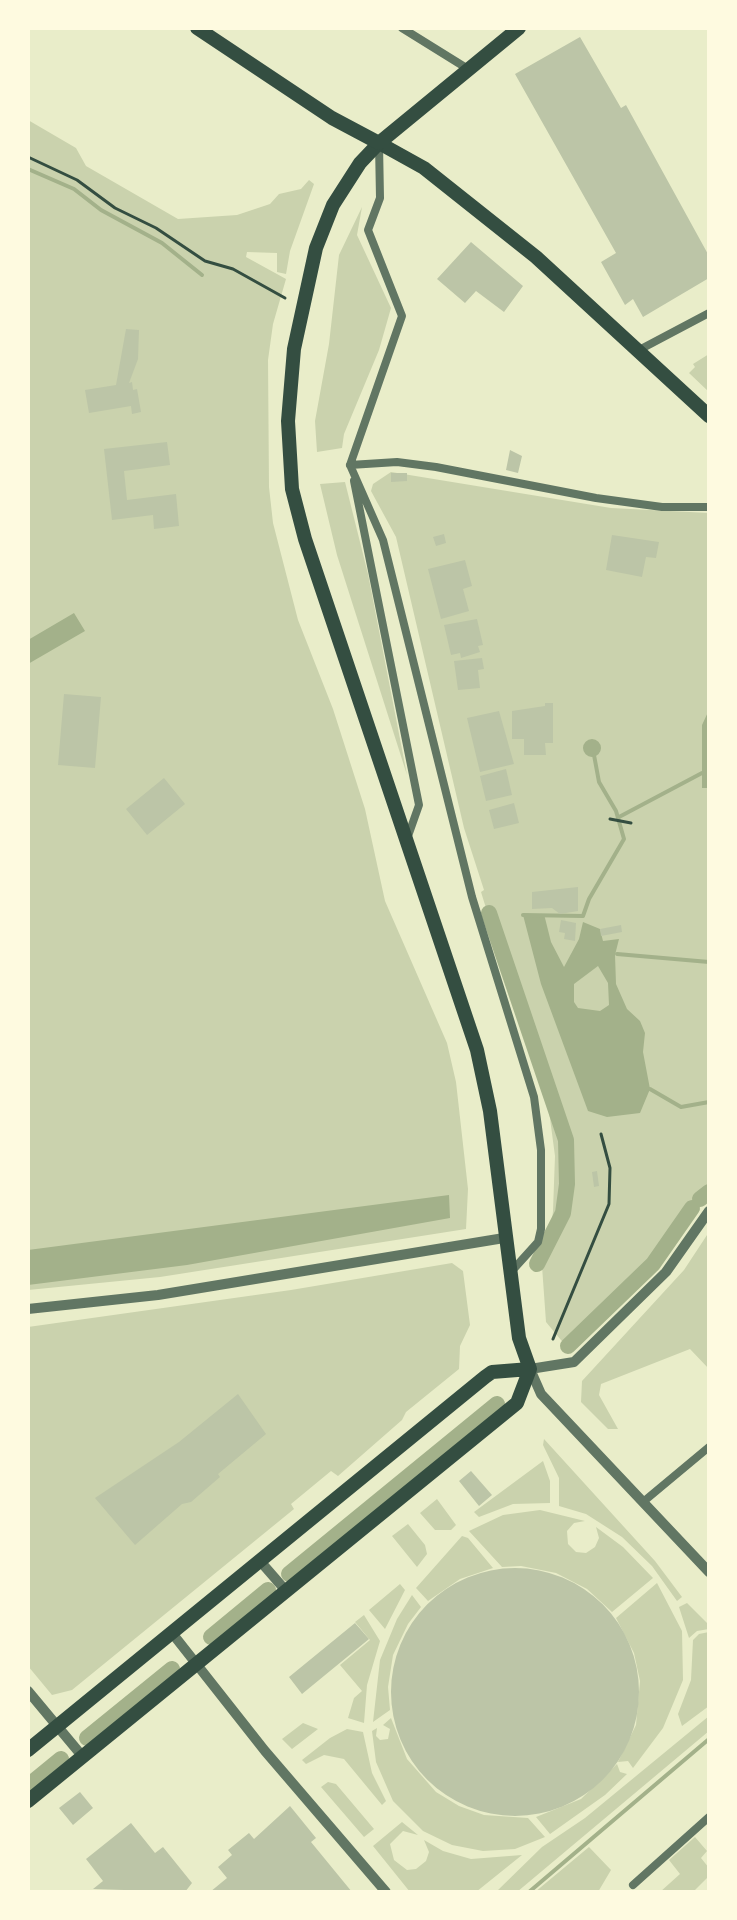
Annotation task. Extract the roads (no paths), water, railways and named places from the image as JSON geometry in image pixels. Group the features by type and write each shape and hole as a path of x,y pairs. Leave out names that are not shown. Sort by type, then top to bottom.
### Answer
{"main road":[{"path":"197,28 332,118 424,168 536,257 709,416"},
{"path":"28,1801 517,1403 530,1369 519,1338 490,1111 477,1050 305,539 292,489 288,421 294,349 302,310 316,248 333,205 360,163 379,143 519,28"},
{"path":"28,1750 492,1372 530,1369"}],"street":[{"path":"402,28 468,69"},
{"path":"379,143 380,198 368,230 402,316 350,465 419,805 406,841"},
{"path":"639,350 709,313"},
{"path":"350,465 423,465 596,498 662,507 709,507"},
{"path":"350,465 383,540 472,897 534,1097 541,1150 541,1229 538,1242 509,1273"},
{"path":"709,1211 666,1272 574,1362 530,1369 541,1394 709,1572"},
{"path":"28,1309 172,1293 504,1238"},
{"path":"643,1502 709,1447"},
{"path":"260,1561 287,1592"},
{"path":"172,1633 265,1751 386,1892"},
{"path":"28,1691 83,1757"},
{"path":"633,1885 709,1817"}],"waterway":[{"path":"28,169 74,189 101,210 162,243 202,275"},
{"path":"523,915 583,916 589,899 624,839 616,811 599,782 594,755"},
{"path":"619,817 702,773"},
{"path":"489,913 566,1140 567,1184 563,1213 537,1264"},
{"path":"617,954 709,962"},
{"path":"650,1089 681,1107 709,1102"},
{"path":"700,1199 709,1192"},
{"path":"568,1346 653,1264 692,1208"},
{"path":"289,1574 497,1404"},
{"path":"211,1637 268,1590"},
{"path":"87,1738 172,1669"},
{"path":"529,1892 709,1739"},
{"path":"28,1786 61,1759"}]}
